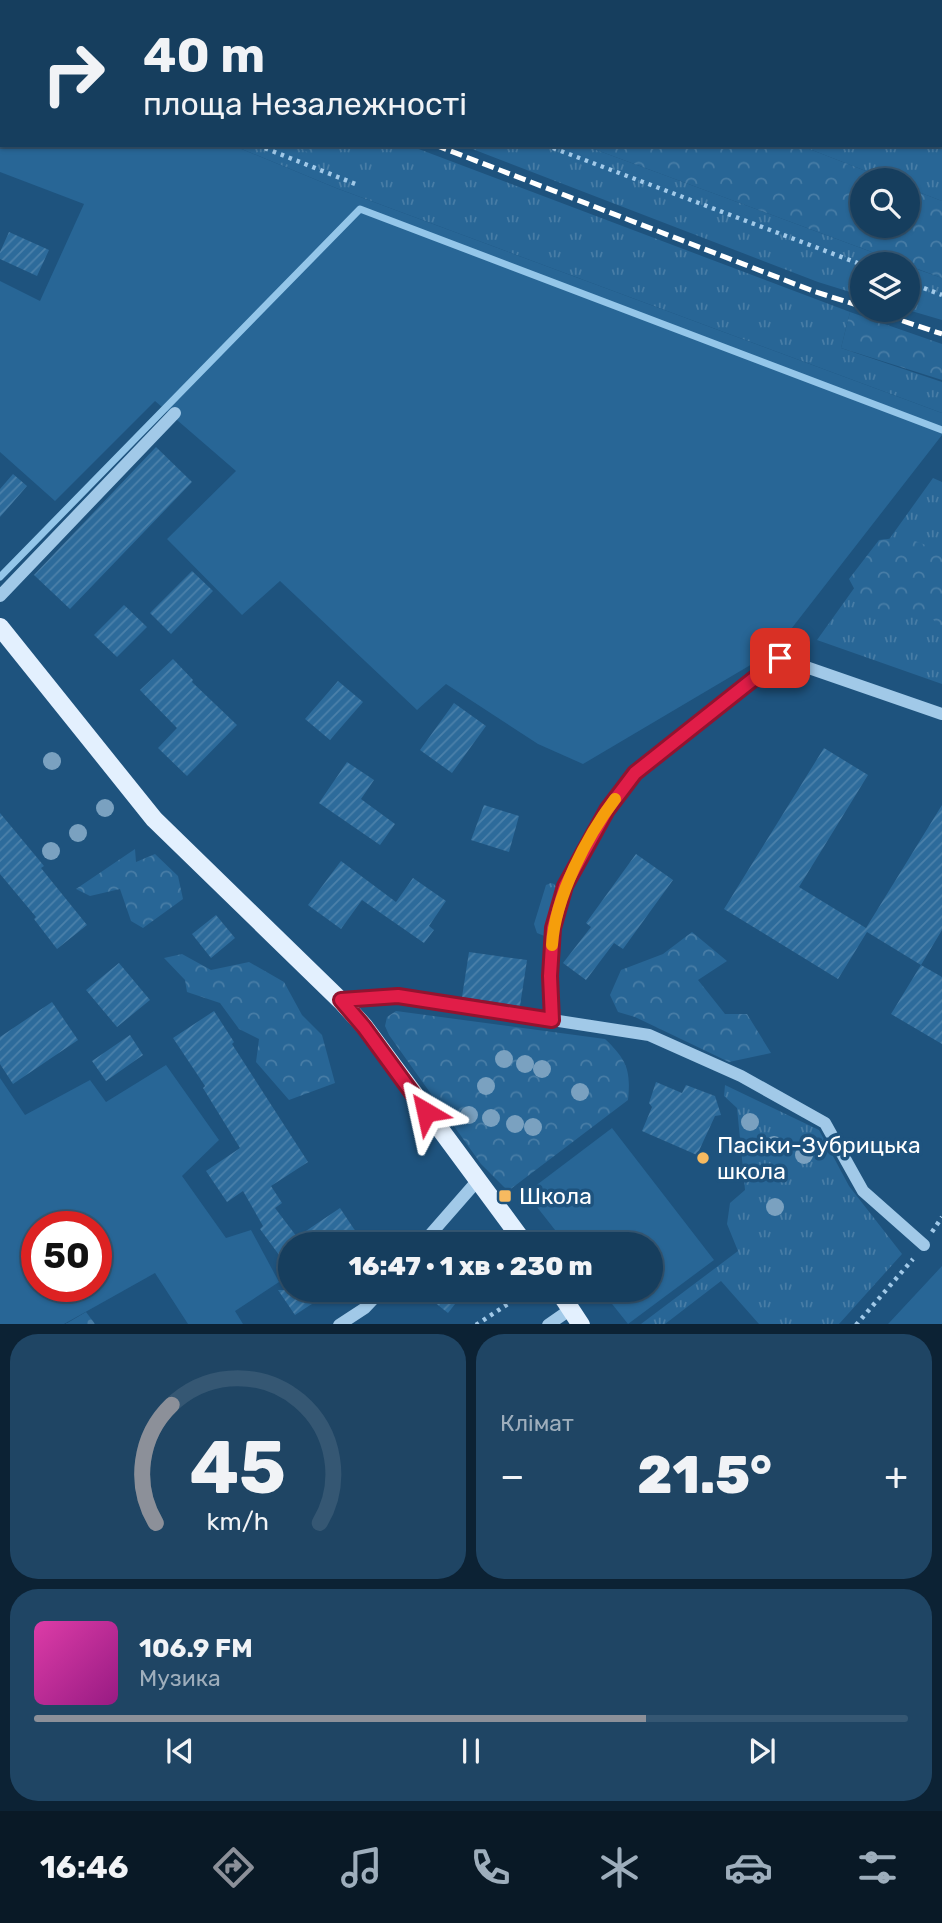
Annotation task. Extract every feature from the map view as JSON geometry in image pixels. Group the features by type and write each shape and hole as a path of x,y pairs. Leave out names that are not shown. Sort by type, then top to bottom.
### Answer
{"main road":[{"path":"0,627 154,819 341,1000 516,1232"},
{"path":"566,1302 576,1317"}],"street":[{"path":"0,596 175,413"},
{"path":"552,1020 550,976 553,928 565,886 607,810 635,773 780,658 942,714"},
{"path":"341,1000 398,996 649,1035 741,1076 825,1123 863,1191 924,1245"},
{"path":"432,1232 478,1180"},
{"path":"341,1324 371,1302"},
{"path":"552,1324 576,1317"}],"path":[{"path":"262,147 358,185"},
{"path":"550,147 850,260"},
{"path":"920,287 942,295"},
{"path":"857,1324 924,1245 942,1217"},
{"path":"478,1324 511,1302"}],"green space":[{"path":"0,147 237,147 336,188 942,413 942,435 774,651 583,764 538,744 446,684 417,710 280,581 242,615 167,539 236,471 155,401 55,501 0,452 0,281 40,301 84,204 0,172"},
{"path":"237,147 413,147 850,312 841,348 942,382 942,413 336,188"},
{"path":"294,147 335,147 329,160"},
{"path":"467,147 588,147 872,252 850,252 850,292"},
{"path":"588,147 804,147 858,168 850,168 850,238 920,238 920,193 942,201 942,278 920,270 920,252 872,252"},
{"path":"804,147 942,147 942,201 920,193 920,168 858,168"},
{"path":"920,270 942,278 942,320 920,314"},
{"path":"850,312 850,322 879,322 942,344 942,380 841,348"},
{"path":"933,478 942,482 942,684 817,640"},
{"path":"904,537 942,551 942,635 932,617 864,607 849,579 879,540"},
{"path":"135,849 136,862 155,854 178,876 183,899 143,928 131,921 120,889 90,896 76,889"},
{"path":"551,883 562,895 552,939 537,933 534,924 546,885"},
{"path":"692,932 727,961 698,980 725,1014 747,1014 771,1053 729,1062 635,1017 618,1012 610,995 621,970 663,954"},
{"path":"182,954 211,970 249,962 284,982 302,1015 322,1035 335,1083 289,1100 256,1062 259,1039 239,1029 220,1003 187,992 185,980 164,958"},
{"path":"396,1011 605,1039 626,1066 629,1081 628,1100 508,1191 481,1164 389,1035 385,1026 387,1017"},
{"path":"166,1065 219,1140 182,1176 226,1238 251,1230 278,1280 235,1311 243,1324 188,1324 155,1273 112,1297 112,1211 21,1211 21,1302 103,1302 64,1324 0,1324 0,1078 25,1115 90,1080 106,1102"},
{"path":"725,1085 819,1130 849,1186 902,1254 839,1324 759,1324 721,1281 665,1324 641,1324 738,1251 727,1224 730,1203 745,1190 737,1108 724,1096"},
{"path":"612,1128 714,1260 663,1298 663,1232 557,1232 526,1193"},
{"path":"942,1266 942,1324 888,1324 889,1323"},
{"path":"611,1302 658,1302 628,1324"},
{"path":"86,1312 95,1324 66,1324"}],"building":[{"path":"9,232 49,250 37,276 0,259 0,252"},
{"path":"156,447 192,482 70,609 34,575"},
{"path":"13,474 27,486 0,517 0,489"},
{"path":"192,571 213,591 171,634 150,613"},
{"path":"124,605 147,627 117,657 94,635"},
{"path":"173,659 192,682 237,725 187,776 158,748 177,728 140,690"},
{"path":"338,681 363,702 330,740 305,719"},
{"path":"454,703 486,726 452,773 420,750"},
{"path":"824,748 868,775 799,887 866,928 942,805 942,930 921,965 867,932 838,979 724,909"},
{"path":"347,762 374,780 361,799 395,824 380,845 319,803"},
{"path":"484,805 519,816 509,852 471,840"},
{"path":"0,813 44,866 41,868 87,925 57,949 34,919 36,917 0,874"},
{"path":"636,854 673,880 623,949 614,943 586,980 563,963 591,927 586,923"},
{"path":"341,861 396,902 413,878 446,901 429,926 434,930 424,943 362,900 341,929 308,905"},
{"path":"216,915 235,938 211,958 192,934"},
{"path":"469,952 527,960 520,1006 462,997"},
{"path":"119,963 150,1000 117,1027 86,990"},
{"path":"921,965 942,977 942,1044 891,1014"},
{"path":"52,1002 78,1040 13,1084 0,1064 0,1037"},
{"path":"214,1011 234,1042 232,1044 308,1162 271,1186 282,1203 275,1208 293,1232 278,1232 278,1254 260,1229 263,1226 243,1191 227,1202 206,1171 240,1148 203,1088 205,1086 173,1038"},
{"path":"130,1035 143,1055 106,1081 92,1061"},
{"path":"656,1082 682,1093 686,1085 715,1096 721,1115 715,1116 697,1155 642,1131 652,1107 649,1103"},
{"path":"340,1208 356,1232 304,1232"},
{"path":"286,1302 315,1302 295,1315"},
{"path":"434,1302 457,1302 448,1313"}],"waterway":[{"path":"0,577 360,209 942,430"}],"railway":[{"path":"440,147 850,303"},
{"path":"906,322 942,334"}],"slow traffic":[{"path":"552,945 553,928 565,886 615,799"}],"place":[{"name":"Пасіки-Зубрицька школа","path":"703,1158"},
{"name":"Школа","path":"505,1196"}],"route":[{"path":"426,1112 341,1000 398,996 552,1020 550,976 553,928 565,886 607,810 635,773 780,658"}]}
